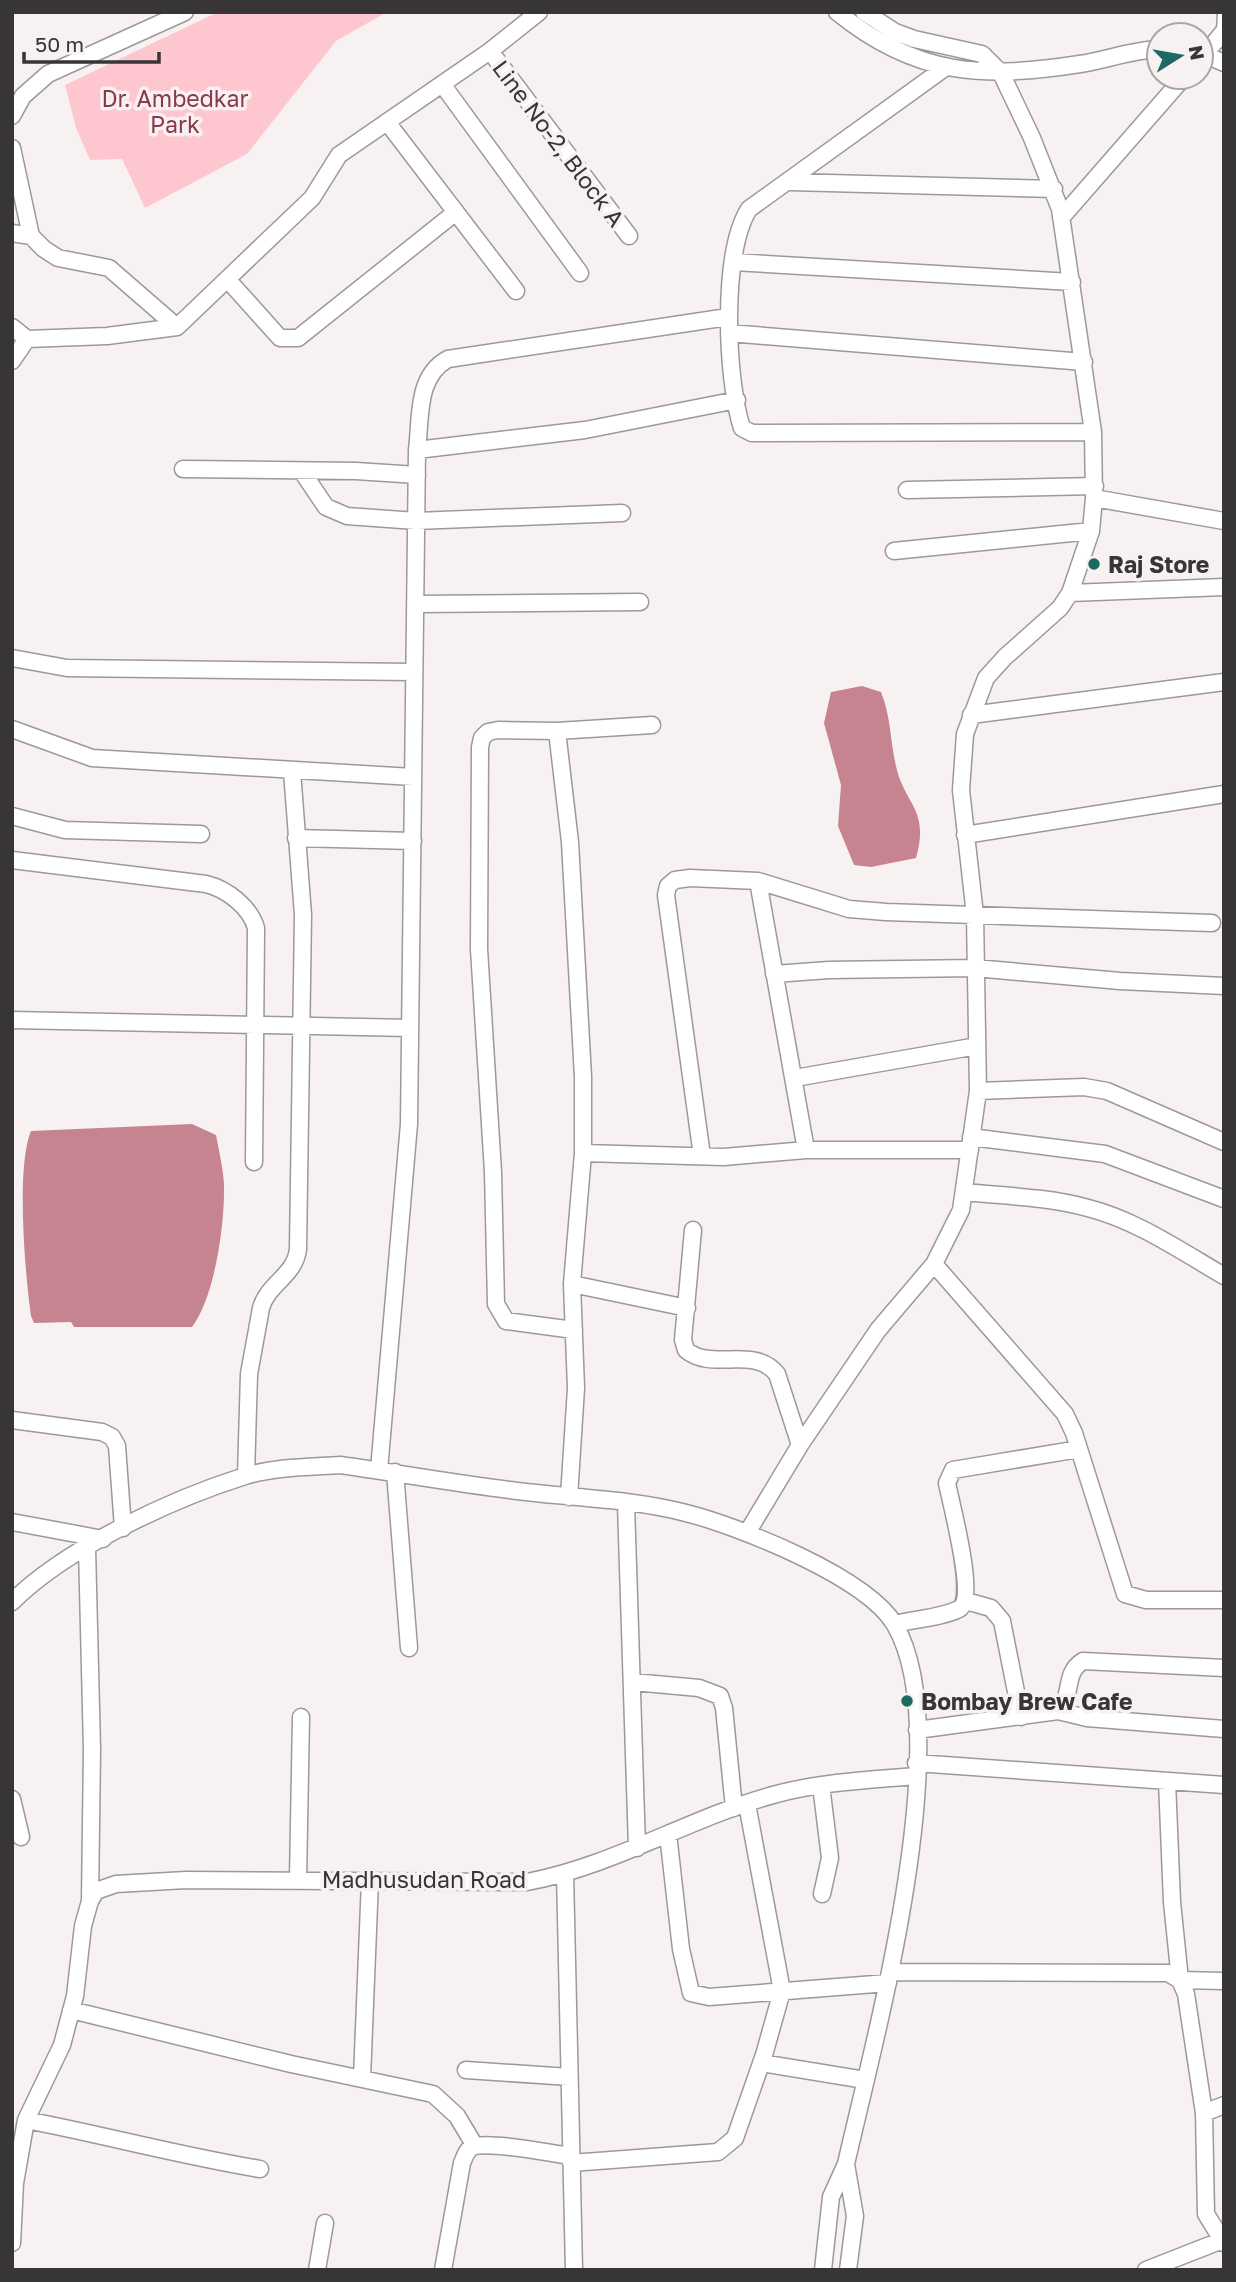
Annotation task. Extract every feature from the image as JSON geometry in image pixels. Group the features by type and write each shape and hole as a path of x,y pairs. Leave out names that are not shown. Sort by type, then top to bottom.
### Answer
{"street":[{"path":"12,116 23,96 48,74 185,12"},
{"path":"12,327 27,340 107,336 177,327 312,198 339,155 490,51 539,12"},
{"path":"837,12 883,46 946,68 970,73 1001,73 1082,64 1145,52"},
{"path":"747,1533 800,1444 878,1330 934,1264 961,1210 978,1091 975,915 961,790 965,734 986,678 1005,657 1060,608 1070,593 1091,531 1094,492 1093,432 1061,218 1054,190 1001,73 982,54 914,39 895,32 864,12"},
{"name":"Line No-2, Block A","path":"490,51 628,236"},
{"path":"946,68 790,183 749,209 737,235 728,317 742,428 752,433 1093,432"},
{"path":"442,84 580,274"},
{"path":"1061,218 1172,91"},
{"path":"387,122 516,291"},
{"path":"12,148 31,236 58,258 109,268 177,327"},
{"path":"790,183 1054,190"},
{"path":"228,279 280,338 298,338 456,212"},
{"path":"12,233 31,236"},
{"path":"734,261 1072,282"},
{"path":"408,1648 387,1471 409,1124 417,450 424,387 430,371 448,359 728,317"},
{"path":"729,333 1084,362"},
{"path":"12,361 27,340"},
{"path":"417,450 585,430 737,400"},
{"path":"183,469 303,473 356,471 417,475"},
{"path":"303,473 326,507 336,514 416,521 622,513"},
{"path":"906,490 1094,492 1224,521"},
{"path":"894,551 1091,531"},
{"path":"1070,593 1224,587"},
{"path":"415,604 640,602"},
{"path":"12,658 80,669 414,673"},
{"path":"971,715 1224,682"},
{"path":"574,1330 506,1321 496,1304 493,1172 479,948 482,738 488,732 498,730 557,731 652,725"},
{"path":"12,729 92,758 414,777"},
{"path":"557,731 569,842 583,1077 583,1153 572,1284 576,1388 569,1497"},
{"path":"247,1475 248,1374 263,1298 297,1262 303,915 292,771"},
{"path":"965,835 1224,794"},
{"path":"12,816 65,830 201,834"},
{"path":"296,838 413,841"},
{"path":"12,860 217,887 247,910 256,929 254,1162"},
{"path":"702,1156 666,895 668,886 675,880 690,878 758,881 849,909 1212,923"},
{"path":"758,881 806,1150"},
{"path":"774,974 829,970 975,968 1120,981 1224,986"},
{"path":"12,1020 410,1028"},
{"path":"795,1078 976,1045"},
{"path":"978,1091 1084,1087 1107,1091 1224,1142"},
{"path":"583,1153 702,1156 970,1143 1105,1154 1224,1199"},
{"path":"964,1192 1044,1199 1116,1217 1224,1276"},
{"path":"693,1230 683,1340 692,1354 701,1358 760,1360 769,1365 777,1374 800,1444"},
{"path":"934,1264 1065,1414 1079,1449 1125,1594 1146,1600 1224,1600"},
{"path":"572,1284 687,1308"},
{"path":"12,1420 102,1432 111,1437 117,1446 123,1528"},
{"path":"895,1624 952,1611 961,1608 965,1601 966,1578 948,1476 953,1470 1079,1449"},
{"path":"14,1597 64,1561 123,1528 247,1475 340,1465 684,1513 747,1533 831,1574 869,1598 895,1624 908,1661 915,1698 917,1730 912,1846 889,1978 846,2164 831,2197 823,2270"},
{"path":"626,1504 638,1848"},
{"path":"12,1522 103,1539"},
{"path":"12,2243 21,2125 62,2045 71,2010 90,1901 92,1749 87,1548"},
{"path":"965,1601 991,1608 1002,1621 1021,1717"},
{"path":"1058,1711 1066,1702 1069,1676 1074,1667 1083,1661 1224,1668"},
{"path":"443,2270 461,2163 467,2150 475,2147 571,2159 719,2152 735,2138 761,2063 782,1991 720,1696 699,1688 633,1682"},
{"path":"917,1730 1058,1711 1098,1720 1224,1729"},
{"path":"298,1879 301,1717"},
{"name":"Madhusudan Road","path":"90,1901 96,1891 116,1884 298,1879 500,1884 527,1882 565,1873 638,1848 741,1806 821,1785 916,1769 1224,1785"},
{"path":"1146,2270 1222,2242 1206,2214 1204,2113 1186,1994 1180,1980 1172,1902 1167,1781"},
{"path":"821,1785 830,1858 822,1894"},
{"path":"12,1799 21,1837"},
{"path":"668,1834 681,1949 691,1993 709,1997 889,1978 1168,1973 1180,1980 1224,1981"},
{"path":"565,1873 574,2270"},
{"path":"362,2078 370,1880"},
{"path":"71,2010 433,2094 457,2116 475,2147"},
{"path":"761,2063 865,2080"},
{"path":"466,2070 569,2077"},
{"path":"1204,2113 1224,2105"},
{"path":"21,2125 123,2138 186,2156 260,2169"},
{"path":"846,2164 855,2216 848,2270"},
{"path":"317,2270 325,2223"}],"lane":[{"path":"1222,12 1222,33"}],"green space":[{"name":"Dr. Ambedkar Park","path":"218,12 387,12 336,41 247,154 145,208 122,159 90,160 76,128 65,85"}],"shaded area":[{"path":"862,686 881,692 887,710 896,766 904,790 918,817 920,828 916,858 871,867 854,865 838,826 841,785 824,723 831,692"},
{"path":"192,1124 216,1135 224,1184 223,1219 217,1259 207,1297 192,1327 74,1327 71,1322 34,1323 31,1316 23,1221 24,1169 31,1131"}],"place":[{"name":"Raj Store","path":"1094,564"},
{"name":"Bombay Brew Cafe","path":"907,1701"}]}
